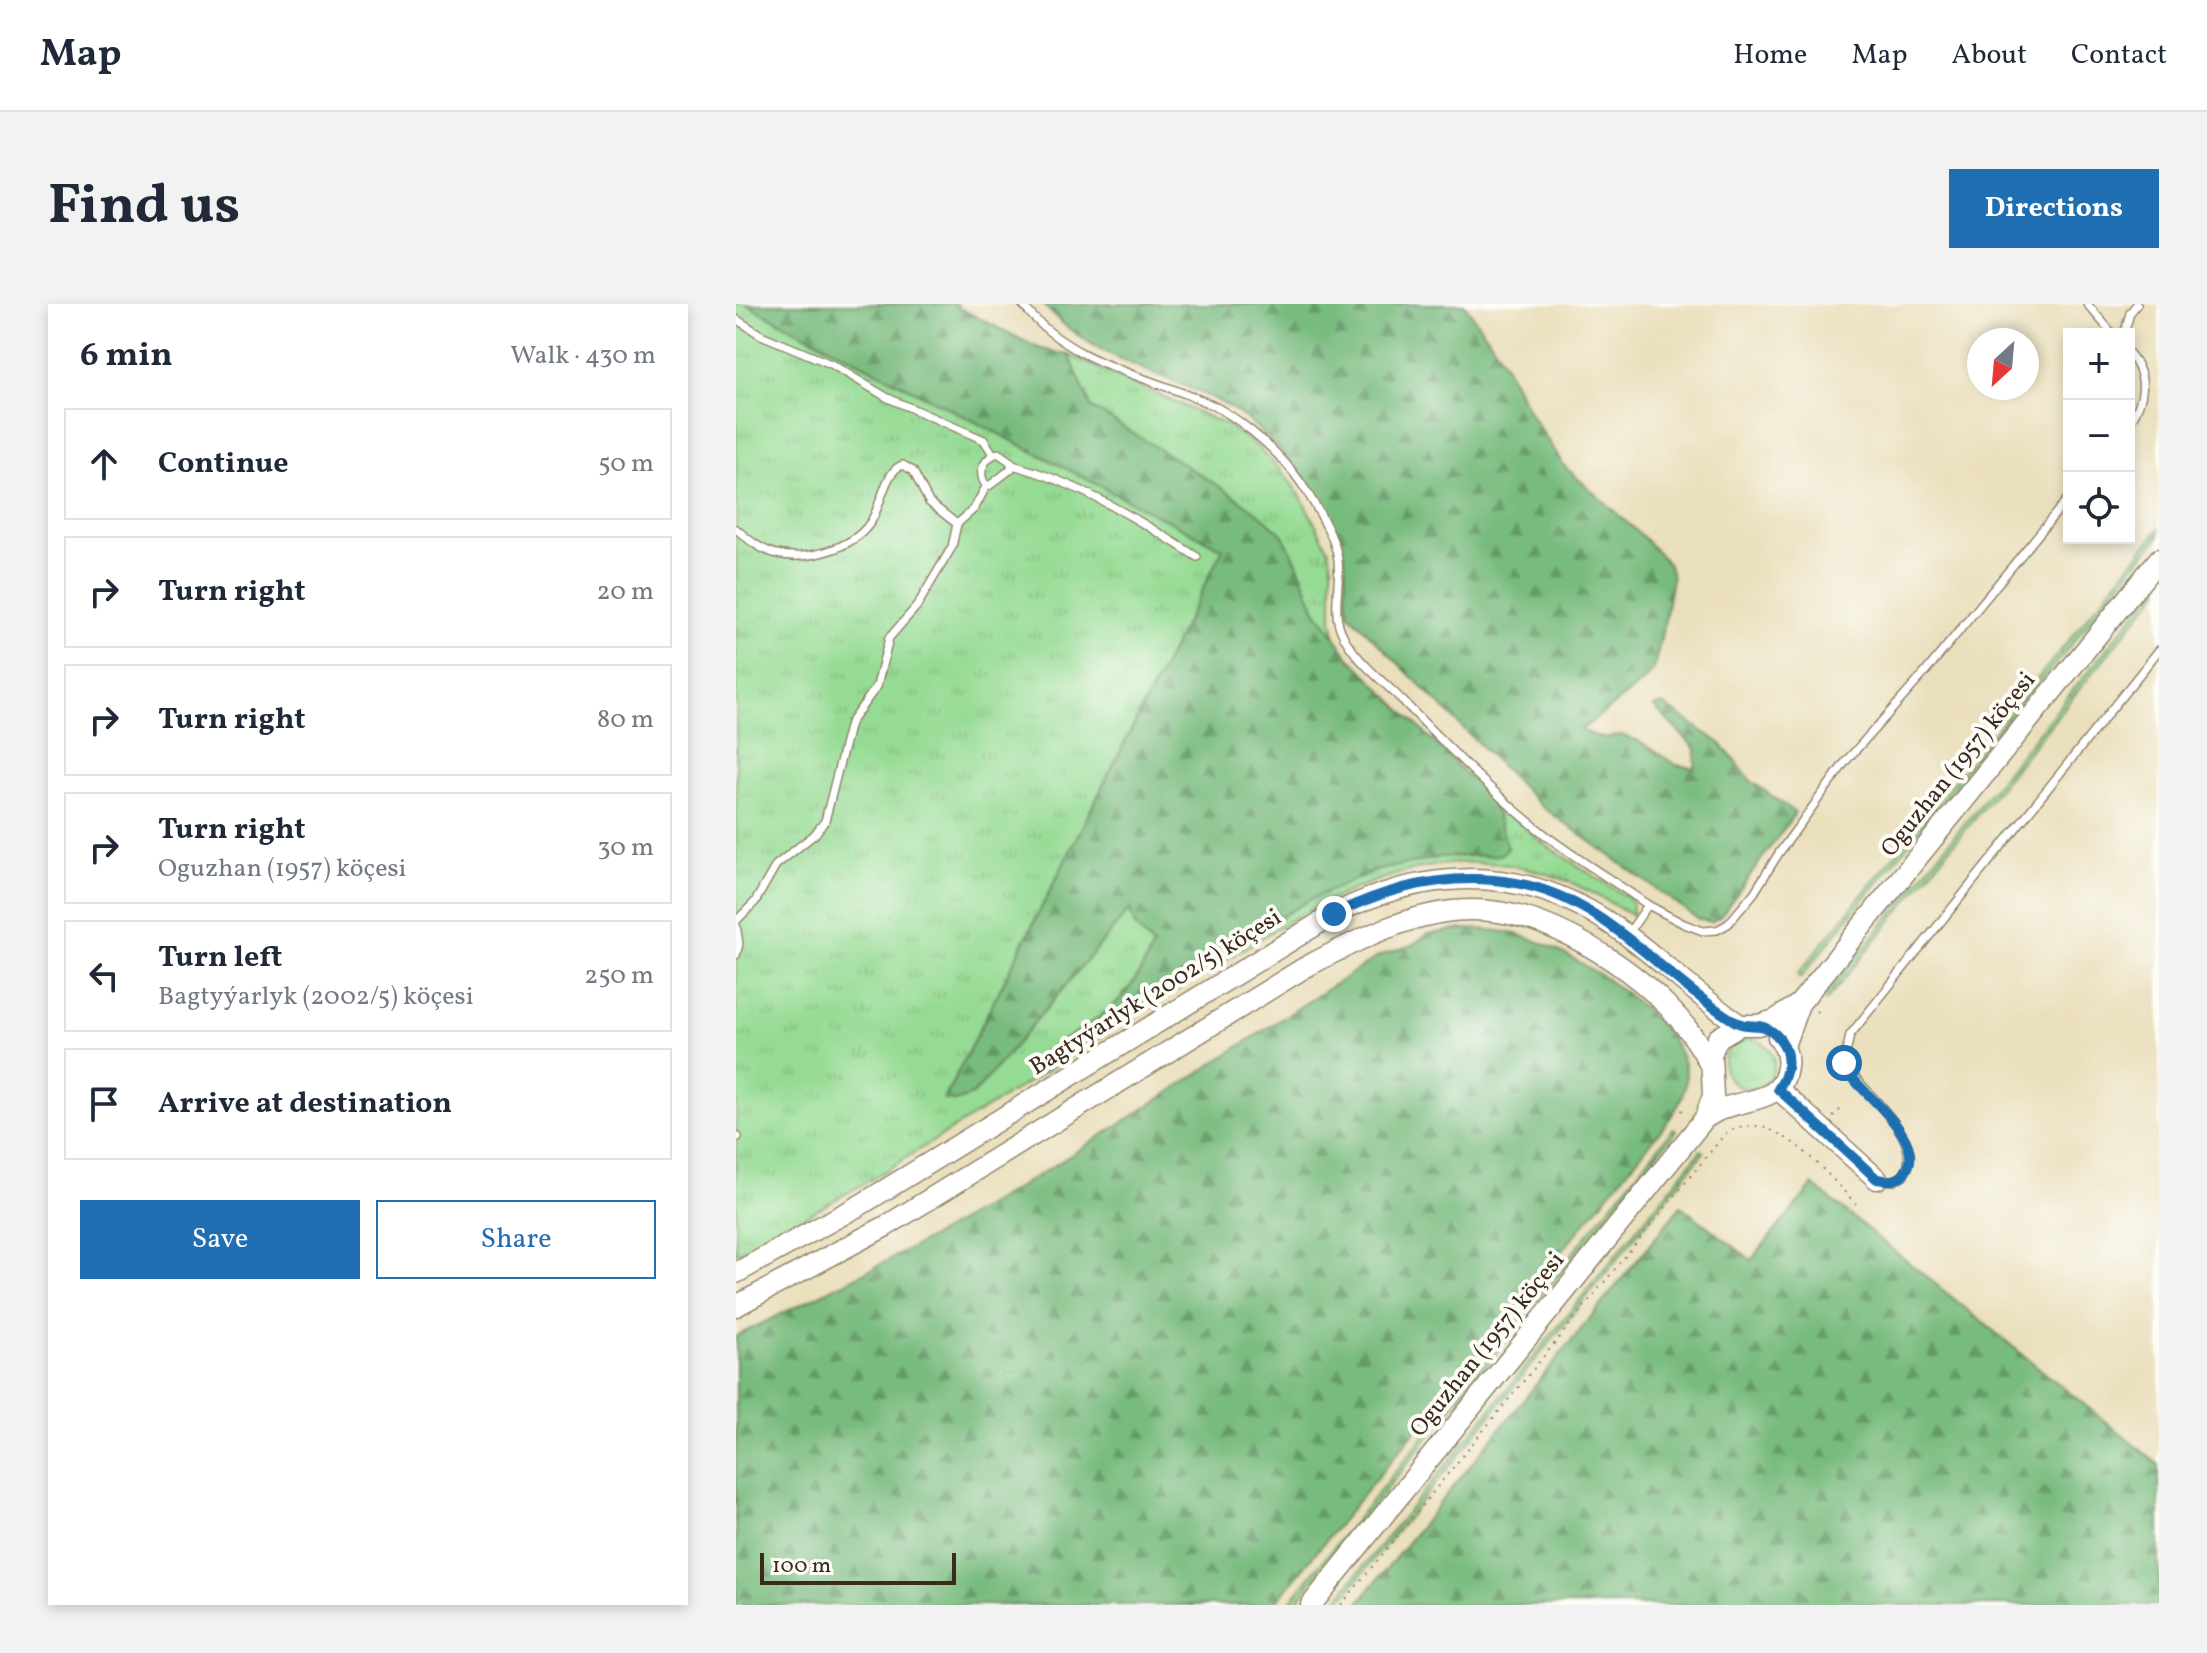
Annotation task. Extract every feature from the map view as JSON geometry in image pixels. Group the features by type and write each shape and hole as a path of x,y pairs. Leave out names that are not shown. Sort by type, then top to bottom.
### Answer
{"street":[{"name":"Oguzhan (1957) köçesi","path":"1311,1605 1705,1118 1713,1096 1711,1071 1718,1038 1732,1027 1775,1020 1799,1004 2159,559"},
{"name":"Bagtyýarlyk (2002/5) köçesi","path":"736,1273 862,1204 1215,989 1274,949 1334,914 1388,892 1438,880 1479,879 1538,888 1575,903 1627,936 1703,999 1749,1025"},
{"path":"736,1306 886,1226 1304,968 1365,936 1424,915 1458,910 1508,913 1577,938 1625,969 1662,1001 1690,1032 1711,1071 1732,1098 1749,1102"},
{"name":"Oguzhan (1957) köçesi","path":"1705,1118 1723,1108 1757,1101 1778,1089 1787,1072 1784,1046 1799,1004"},
{"path":"1749,1025 1773,1032 1784,1046"},
{"path":"1778,1089 1877,1179"}],"lane":[{"path":"1022,304 1037,324 1075,351 1214,406 1244,426 1287,464 1307,491 1337,554 1337,617 1341,632 1352,650 1428,727 1551,839 1648,905 1703,931 1717,930 1728,924 1754,893 1846,761 1923,675 2063,504"},
{"path":"2087,304 2108,328"},
{"path":"2126,328 2130,313 2137,304"},
{"path":"736,319 761,335 831,364 888,398 984,440 993,454"},
{"path":"2135,360 2145,387 2135,412"},
{"path":"993,454 1004,455 1012,465 1042,475 1123,513 1197,557"},
{"path":"987,485 981,475 985,463 993,454"},
{"path":"736,529 759,547 778,554 809,555 834,548 856,537 867,527 878,509 894,468 903,465 913,471 929,502 957,524"},
{"path":"736,955 739,944 736,922 755,902 776,865 815,834 827,818 850,723 877,686 890,636 913,611 952,547 957,524 974,509 987,485 1003,476 1012,465"},
{"path":"1877,1179 1894,1181 1904,1175 1908,1167 1908,1149 1906,1139 1894,1121 1856,1082 1844,1063 1850,1035 2159,650"},
{"path":"1627,936 1648,905"}],"path":[{"path":"1341,1605 1725,1134 1732,1129 1752,1126 1776,1132 1787,1138 1856,1204"}],"green space":[{"path":"736,304 745,304 1223,549 944,1099 958,1101 974,1094 1130,909 1135,926 1153,946 1143,966 1122,997 1109,1009 1044,1052 1046,1055 1311,899 1374,871 1441,857 1499,855 1508,848 1492,800 1544,844 1627,897 1632,902 1633,916 1562,879 1525,868 1489,863 1455,863 1387,877 1287,922 862,1185 736,1254"},
{"path":"746,304 958,304 957,307 1038,348 1069,355 1091,407 1227,491 1282,534 1316,610 1349,657 1492,800 1508,849 1499,855 1441,857 1374,871 1311,899 1047,1055 1044,1052 1109,1010 1144,966 1153,946 1135,926 1130,909 974,1094 958,1101 944,1100 1223,549"},
{"path":"1043,304 1464,304 1497,350 1529,412 1565,467 1643,537 1669,565 1672,577 1654,668 1643,682 1581,730 1601,738 1621,735 1639,741 1676,765 1695,768 1696,749 1654,707 1663,704 1720,743 1751,781 1795,813 1720,917 1711,922 1698,919 1541,806 1349,614 1343,546 1330,517 1304,478 1254,425 1218,401 1103,350 1061,322"},
{"path":"1069,355 1226,425 1253,443 1282,472 1300,495 1329,550 1335,635 1316,610 1294,556 1091,407"},
{"path":"2159,529 2159,536 1800,978 1797,975"},
{"path":"2159,584 2159,591 1826,1001 1823,998"},
{"path":"1463,929 1508,932 1544,944 1569,956 1621,990 1646,1010 1666,1032 1680,1054 1686,1075 1685,1089 1665,1125 1273,1605 736,1605 736,1336 885,1262 1024,1184 1377,957 1412,945 1428,934"},
{"path":"1749,1039 1766,1047 1774,1064 1766,1081 1749,1089 1732,1081 1724,1064 1732,1047"},
{"path":"1673,1129 1676,1131 1293,1605 1287,1605"},
{"path":"1701,1150 1704,1152 1337,1605 1332,1605"},
{"path":"1813,1185 2159,1465 2159,1605 1357,1605 1681,1206 1751,1260"}],"route":[{"path":"1334,914 1405,886 1438,880 1479,879 1516,883 1575,903 1627,936 1703,999 1740,1025 1758,1025 1773,1032 1784,1046 1788,1063 1778,1089 1877,1179 1894,1181 1904,1175 1908,1167 1906,1139 1894,1121 1856,1082 1844,1063"}]}
